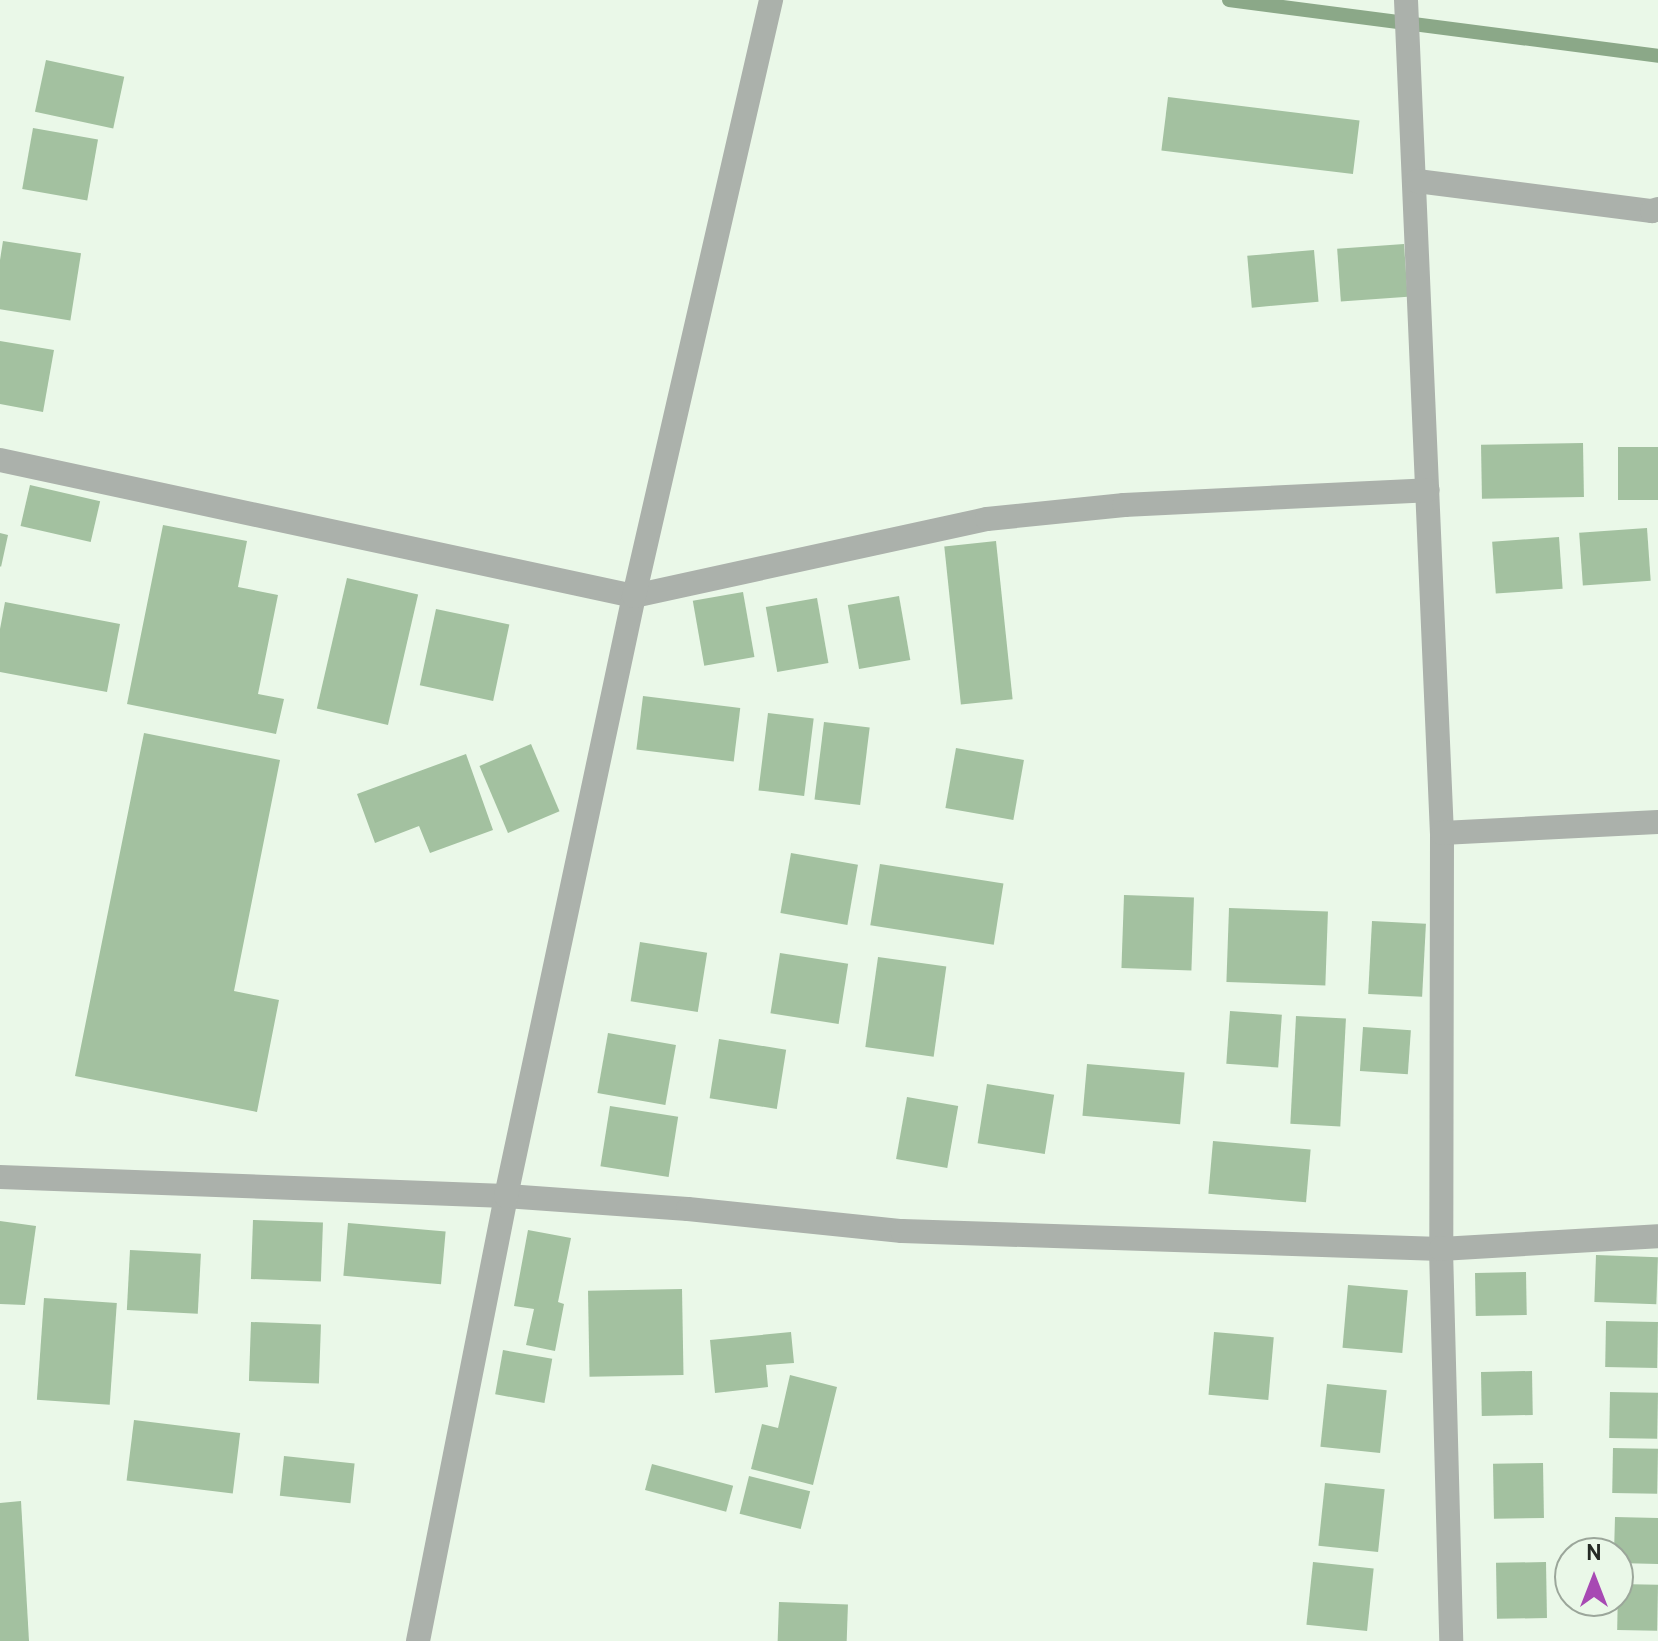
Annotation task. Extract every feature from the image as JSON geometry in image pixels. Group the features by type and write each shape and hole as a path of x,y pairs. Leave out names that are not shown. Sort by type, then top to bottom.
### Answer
{"street":[{"path":"418,1641 506,1196 634,596 771,0"},
{"path":"1406,0 1417,181 1442,833 1441,1249 1451,1641"},
{"path":"1417,181 1652,211 1658,209"},
{"path":"0,460 634,596 987,519 1124,505 1428,490"},
{"path":"1442,833 1658,822"},
{"path":"0,1177 506,1196 688,1209 902,1231 1441,1249 1658,1236"}],"building":[{"path":"46,60 124,77 113,128 35,112"},
{"path":"1168,97 1360,121 1353,174 1161,151"},
{"path":"33,128 98,139 87,201 22,189"},
{"path":"3,241 81,253 70,321 0,309"},
{"path":"1404,244 1408,297 1341,302 1337,249"},
{"path":"1314,250 1319,302 1252,308 1247,256"},
{"path":"0,341 54,350 43,412 0,404"},
{"path":"1583,443 1584,497 1482,499 1481,445"},
{"path":"1618,447 1658,447 1658,500 1618,500"},
{"path":"30,485 100,501 91,542 21,526"},
{"path":"163,525 247,541 238,587 278,595 258,694 284,699 276,734 127,704"},
{"path":"1647,528 1651,581 1583,586 1579,533"},
{"path":"0,533 8,535 1,567 0,566"},
{"path":"1559,537 1563,589 1496,594 1492,542"},
{"path":"996,541 1013,699 961,705 944,546"},
{"path":"347,578 418,594 388,725 317,709"},
{"path":"743,592 754,657 704,666 693,601"},
{"path":"899,596 910,660 859,669 848,605"},
{"path":"817,598 828,663 777,672 766,607"},
{"path":"5,602 120,624 107,692 0,672 0,629"},
{"path":"436,609 509,625 493,701 420,685"},
{"path":"643,696 740,708 734,762 636,750"},
{"path":"768,713 814,719 804,796 758,790"},
{"path":"824,722 870,728 860,805 814,799"},
{"path":"144,733 280,760 234,991 279,1000 257,1112 75,1076"},
{"path":"531,744 560,811 508,833 479,766"},
{"path":"956,748 1024,760 1013,820 945,808"},
{"path":"466,754 493,830 430,853 419,826 375,843 357,794"},
{"path":"791,853 858,865 847,925 780,913"},
{"path":"880,864 1003,884 994,945 870,925"},
{"path":"1124,895 1194,897 1191,970 1121,968"},
{"path":"1229,908 1328,911 1325,985 1226,982"},
{"path":"1372,921 1426,924 1422,997 1368,994"},
{"path":"640,942 707,953 698,1012 631,1001"},
{"path":"780,953 848,964 839,1024 770,1013"},
{"path":"878,957 946,967 934,1057 865,1047"},
{"path":"1230,1011 1282,1015 1278,1067 1226,1064"},
{"path":"1296,1016 1346,1019 1340,1126 1290,1124"},
{"path":"1363,1027 1411,1030 1408,1074 1360,1071"},
{"path":"608,1033 676,1045 665,1105 597,1093"},
{"path":"719,1039 786,1050 777,1109 710,1098"},
{"path":"1087,1064 1185,1073 1180,1124 1082,1116"},
{"path":"987,1084 1054,1095 1045,1154 978,1143"},
{"path":"907,1097 958,1106 947,1168 896,1159"},
{"path":"610,1106 678,1117 669,1177 600,1166"},
{"path":"1213,1141 1311,1150 1306,1202 1208,1194"},
{"path":"253,1220 323,1222 321,1281 251,1279"},
{"path":"0,1221 36,1226 25,1305 0,1304"},
{"path":"348,1223 446,1232 441,1284 343,1276"},
{"path":"528,1230 571,1238 558,1302 564,1304 555,1351 526,1345 534,1309 514,1306"},
{"path":"130,1250 201,1254 198,1314 127,1310"},
{"path":"1596,1255 1658,1257 1656,1304 1594,1302"},
{"path":"1526,1272 1527,1315 1476,1316 1475,1273"},
{"path":"1348,1285 1408,1290 1402,1353 1343,1348"},
{"path":"682,1289 684,1375 590,1377 588,1291"},
{"path":"44,1298 117,1303 110,1405 37,1400"},
{"path":"1606,1321 1658,1322 1657,1368 1605,1367"},
{"path":"251,1322 321,1324 319,1383 249,1381"},
{"path":"791,1332 794,1363 766,1365 768,1387 715,1393 710,1340"},
{"path":"1214,1332 1274,1337 1268,1400 1209,1395"},
{"path":"503,1350 552,1359 544,1403 495,1394"},
{"path":"1532,1371 1533,1415 1482,1416 1481,1372"},
{"path":"790,1375 837,1387 813,1485 751,1469 762,1424 778,1428"},
{"path":"1327,1384 1387,1390 1380,1453 1320,1447"},
{"path":"1610,1392 1658,1393 1657,1439 1609,1438"},
{"path":"134,1420 240,1433 233,1494 127,1481"},
{"path":"1613,1448 1658,1449 1657,1494 1612,1493"},
{"path":"284,1456 355,1463 350,1503 280,1496"},
{"path":"1543,1463 1544,1518 1494,1519 1493,1464"},
{"path":"652,1464 733,1486 726,1512 645,1490"},
{"path":"749,1476 810,1491 801,1529 740,1514"},
{"path":"1325,1483 1385,1489 1378,1552 1318,1546"},
{"path":"21,1501 29,1641 0,1641 0,1503"},
{"path":"1615,1517 1658,1518 1658,1564 1634,1563 1634,1537 1614,1537"},
{"path":"1313,1562 1374,1568 1367,1631 1306,1625"},
{"path":"1546,1562 1547,1618 1497,1619 1496,1563"},
{"path":"1634,1584 1658,1585 1657,1631 1617,1630 1617,1617 1634,1617"},
{"path":"779,1602 848,1604 847,1641 778,1641"}],"waterway":[{"path":"1229,0 1658,56"}]}
